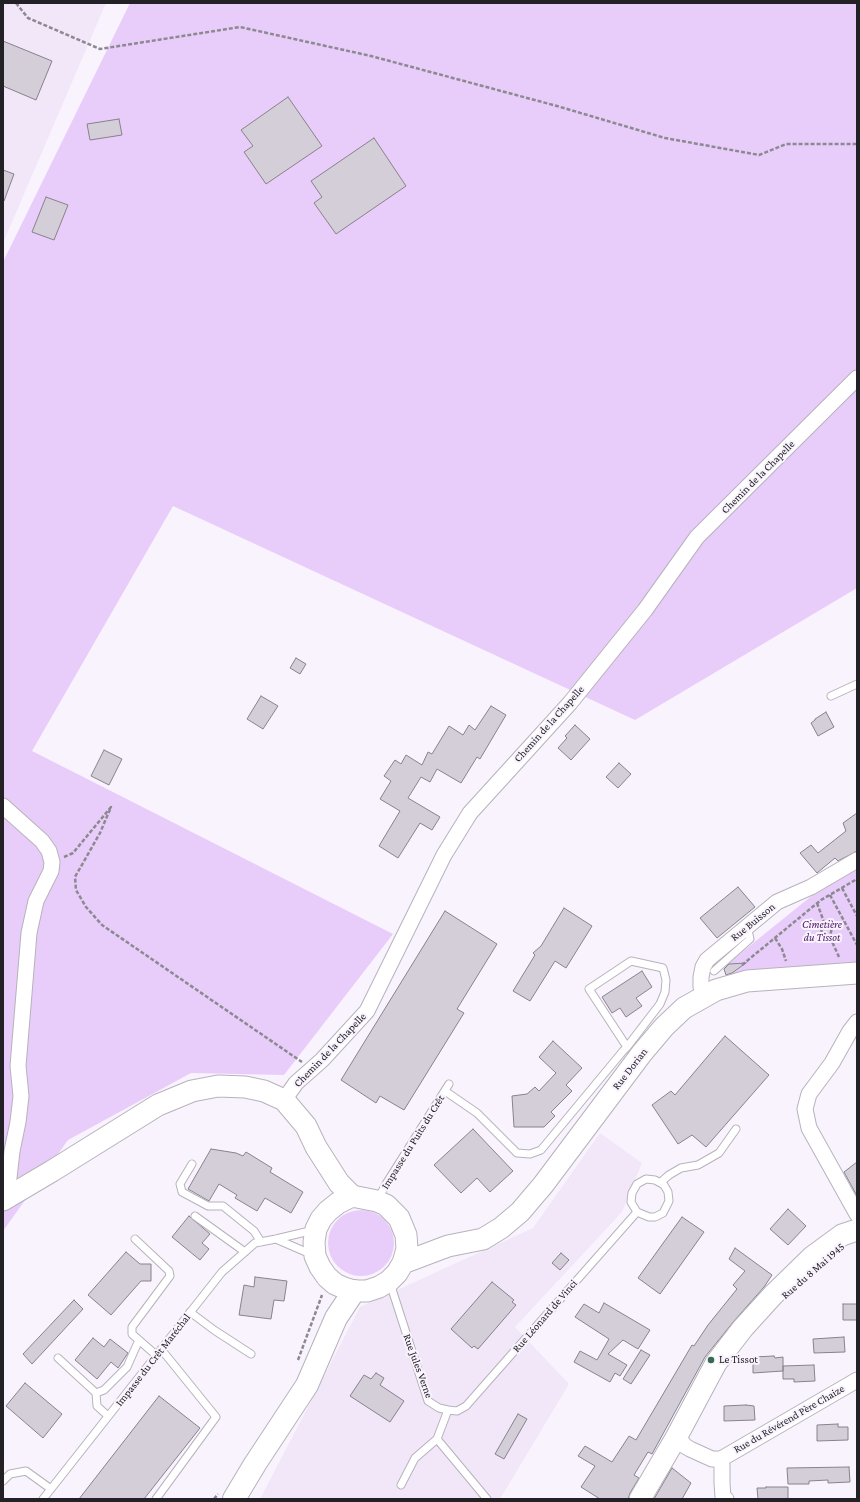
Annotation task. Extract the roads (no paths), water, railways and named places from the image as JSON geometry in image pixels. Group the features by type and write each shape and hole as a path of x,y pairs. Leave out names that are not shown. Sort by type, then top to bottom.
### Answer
{"highway":[{"path":"227,1494 255,1464 308,1385 336,1318 354,1291"}],"main road":[{"name":"Rue Dorian","path":"403,1263 448,1246 483,1239 501,1228 520,1212 642,1053 664,1027 684,1008 705,995 728,986 747,981 857,973"},
{"path":"3,1199 52,1171 158,1105 192,1091 218,1086 245,1087 264,1091 284,1100 306,1126 316,1147 339,1183 352,1196 377,1201 393,1211 399,1218 406,1236 407,1249 403,1263 397,1273 389,1281 378,1288 367,1291 354,1291 335,1284 327,1277 315,1256 314,1242 316,1229 321,1219 338,1203 352,1196"},
{"path":"316,1147 328,1190 328,1211"},
{"name":"Rue du 8 Mai 1945","path":"640,1499 654,1473 681,1441 716,1363 743,1328 773,1295 812,1257 842,1235 857,1227"},
{"name":"Rue Dorian","path":"406,1236 448,1246"}],"street":[{"name":"Chemin de la Chapelle","path":"284,1100 296,1083 322,1060 367,1011 444,855 470,813 570,703 645,610 698,538 857,378"},
{"path":"3,806 42,841 50,855 52,862 51,871 36,901 29,933 18,1066 21,1096 9,1178 3,1199"},
{"name":"Rue Buisson","path":"705,995 701,987 701,977 702,967 707,960 777,902 789,898 857,860"},
{"path":"857,1022 850,1031 832,1063 809,1094 806,1109 809,1128 857,1227"},
{"name":"Rue du Révérend Père Chaize","path":"720,1459 857,1380"},
{"path":"681,1441 712,1459 720,1459 722,1466 723,1497 726,1499"}],"lane":[{"path":"831,696 857,684"},
{"path":"714,971 750,939 747,926"},
{"path":"631,961 663,968 666,980 665,992 660,1004 627,1047 590,989 631,961"},
{"name":"Impasse du Puits du Crêt","path":"377,1201 386,1184 447,1088 477,1113 517,1153 530,1154 541,1150 627,1047"},
{"path":"661,1182 681,1168 698,1165 719,1153 736,1128"},
{"path":"192,1164 180,1184 182,1192 208,1206 223,1206 254,1230 261,1242"},
{"path":"646,1179 661,1182 668,1192 669,1201 663,1213 655,1217 650,1217 637,1212 631,1202 632,1193 637,1184 646,1179"},
{"name":"Rue Léonard de Vinci","path":"448,1410 457,1412 466,1406 637,1212"},
{"path":"195,1216 245,1252"},
{"name":"Impasse du Crêt Maréchal","path":"43,1499 222,1272 255,1243 316,1229"},
{"path":"135,1239 169,1271 170,1276 132,1327 132,1334 159,1352 216,1417 156,1499"},
{"path":"276,1239 315,1256"},
{"name":"Rue Jules Verne","path":"389,1281 428,1401 439,1408 448,1410"},
{"path":"190,1312 214,1330 251,1354"},
{"path":"96,1393 104,1390 127,1367 140,1340"},
{"path":"58,1358 96,1393 97,1406 108,1416"},
{"path":"401,1485 415,1458 437,1439 448,1410"},
{"path":"437,1439 487,1499"},
{"path":"3,1482 10,1474 26,1471 51,1489"}],"place":[{"name":"Le Tissot","path":"711,1360"}],"park label":[{"name":"Cimetière du Tissot","path":"822,931"}]}
